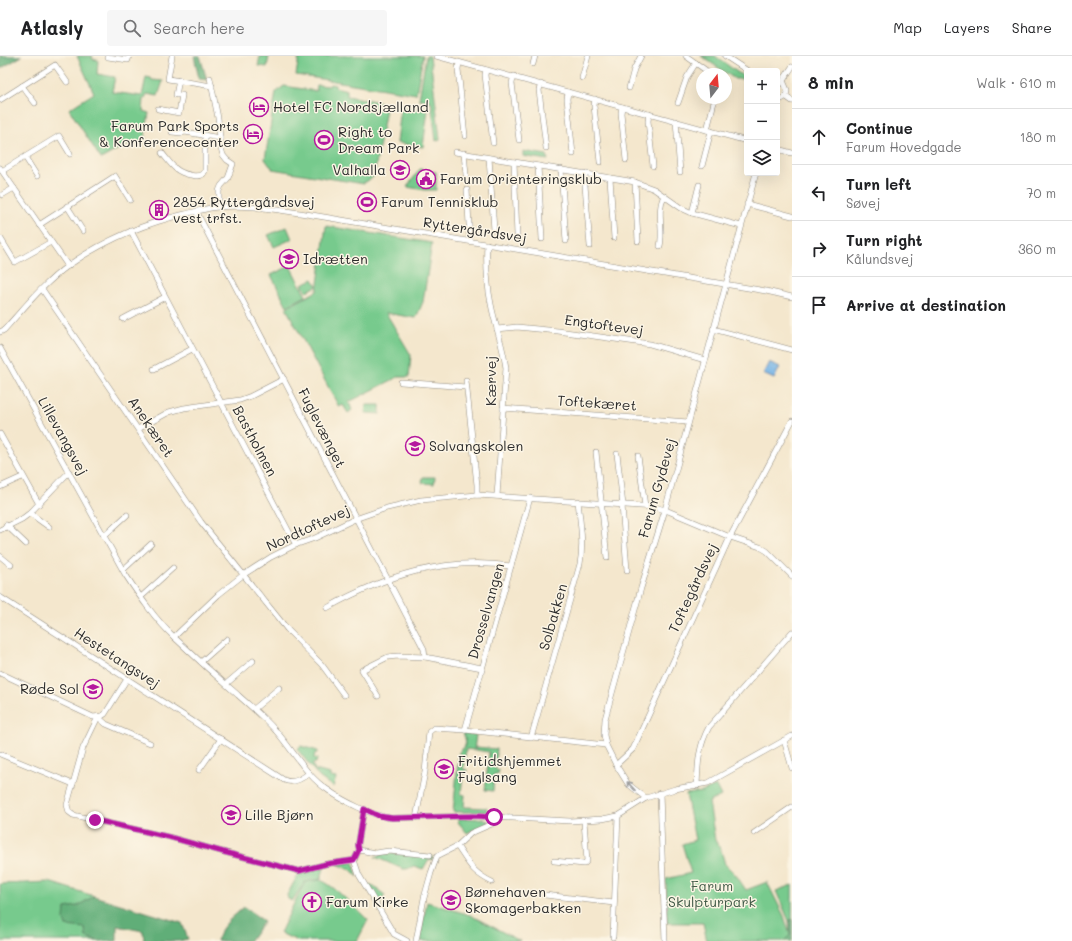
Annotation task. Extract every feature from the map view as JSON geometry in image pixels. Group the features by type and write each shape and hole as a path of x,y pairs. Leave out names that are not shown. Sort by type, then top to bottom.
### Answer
{"street":[{"path":"108,57 128,60 128,56"},
{"path":"172,56 168,79 212,86"},
{"path":"436,56 514,76 744,140"},
{"path":"533,64 535,56"},
{"path":"582,78 588,56"},
{"path":"629,88 634,70 641,56"},
{"path":"686,56 703,68"},
{"path":"725,56 744,68"},
{"path":"459,62 458,69 466,136"},
{"path":"678,103 687,77 696,63"},
{"path":"0,100 55,64 66,82"},
{"path":"780,80 792,67"},
{"path":"486,70 485,76 493,143"},
{"path":"514,76 512,83 519,140"},
{"path":"210,78 218,118 220,148 223,155 233,164 228,178 221,186 219,191 218,207"},
{"path":"158,109 179,112 182,95 176,95 179,80"},
{"path":"780,82 787,88 785,96 780,99"},
{"path":"541,84 539,90 546,148"},
{"path":"22,86 35,104"},
{"path":"568,92 567,99 573,154"},
{"path":"785,96 792,101"},
{"path":"595,99 594,106 600,162"},
{"path":"702,166 714,104"},
{"path":"622,107 621,113 626,160"},
{"path":"649,114 648,120 653,166"},
{"path":"676,121 680,172"},
{"path":"172,132 185,132 220,138"},
{"path":"162,153 180,173 199,176 205,171 205,135"},
{"path":"68,266 1,170 59,136 70,154"},
{"path":"780,150 792,153"},
{"path":"455,152 635,182 645,185 681,208 692,213 741,226"},
{"path":"464,153 466,175"},
{"path":"25,157 37,176"},
{"path":"489,158 494,230"},
{"path":"514,162 517,235"},
{"path":"538,166 542,239"},
{"path":"562,170 566,241"},
{"path":"584,173 590,246"},
{"path":"39,225 114,176 130,200"},
{"name":"Farum Gydevej","path":"646,798 632,788 616,765 606,745 604,734 605,719 641,588 665,510 755,176"},
{"path":"610,178 614,238"},
{"path":"635,182 638,241"},
{"path":"692,213 699,185"},
{"path":"2,195 14,188"},
{"path":"466,190 470,241"},
{"path":"660,246 662,238 660,202 664,196"},
{"path":"747,204 792,216"},
{"path":"67,206 83,231"},
{"name":"Ryttergårdsvej","path":"0,332 4,330 42,289 68,266 96,248 131,231 162,220 218,207 270,209 726,284 792,297"},
{"name":"Fuglevænget","path":"196,212 284,379 386,579 424,649 425,657"},
{"name":"Bastholmen","path":"131,231 296,545"},
{"path":"1,239 14,262 50,242"},
{"name":"Kærvej","path":"487,244 486,258 491,303 506,368 497,496"},
{"name":"Anekæret","path":"42,289 202,522 287,629 322,666 344,695"},
{"path":"122,319 165,297"},
{"name":"Engtoftevej","path":"497,329 517,327 531,328 650,344 705,360"},
{"path":"713,330 792,350"},
{"name":"Lillevangsvej","path":"0,348 123,570 148,609 174,637 254,709 276,731 309,773 327,790 364,809 387,817 416,818 473,816 584,821 618,816"},
{"path":"154,369 192,349"},
{"path":"138,429 169,412 184,408 240,400 284,379"},
{"path":"466,381 478,485 477,495"},
{"path":"401,382 466,387"},
{"name":"Toftekæret","path":"503,408 688,422"},
{"name":"Toftegårdsvej","path":"616,765 633,749 730,537 792,420"},
{"path":"0,436 38,504"},
{"path":"596,452 606,558"},
{"path":"618,454 627,570"},
{"path":"638,456 645,506"},
{"path":"0,530 22,519 31,512 69,472"},
{"path":"0,487 22,477"},
{"name":"Nordtoftevej","path":"174,637 218,595 243,575 271,556 315,538 355,518 387,508 421,500 477,495 645,506 665,510 767,551 792,575"},
{"name":"Drosselvangen","path":"465,730 530,498"},
{"name":"Solbakken","path":"531,738 580,564 582,542 578,501"},
{"path":"31,512 48,527"},
{"path":"104,536 128,515"},
{"path":"6,526 26,544"},
{"path":"123,570 151,544"},
{"path":"0,556 11,565"},
{"path":"327,608 386,579 415,571 467,563 511,566"},
{"path":"141,597 173,568"},
{"name":"Hestetangsvej","path":"0,597 289,782 297,781 309,773"},
{"path":"696,786 700,748 709,727 792,632"},
{"path":"201,662 227,639"},
{"path":"378,696 362,670 388,657 425,657 482,668"},
{"path":"226,684 253,661"},
{"path":"0,673 93,717 98,717 105,714 127,679"},
{"path":"254,709 279,688"},
{"path":"98,717 106,724 150,743"},
{"path":"98,717 87,736 67,805 69,812 73,815 169,837 299,871 326,864 354,860"},
{"path":"416,818 425,772 429,732 439,727 606,745"},
{"path":"612,937 618,816 646,798 708,783 792,736"},
{"path":"199,770 221,739"},
{"path":"784,740 792,768"},
{"path":"0,754 73,784"},
{"path":"660,794 665,941"},
{"path":"754,833 792,807"},
{"path":"364,809 358,845 359,850 354,860 359,875 372,894 386,923 394,934 406,941"},
{"path":"416,941 424,898 437,856 457,846 472,834 494,823 494,817"},
{"path":"554,861 584,864 587,861 584,821"},
{"path":"457,846 475,871 492,882"},
{"path":"359,850 375,853 389,851 430,855"},
{"path":"545,895 614,903"}],"green space":[{"path":"0,56 22,56 0,69"},
{"path":"77,56 93,56 92,59 98,60 97,74 115,77 112,92 142,96 146,77 151,78 152,80 163,81 158,96 147,94 144,99 143,111 149,113 144,142 125,145 101,159 69,109 94,93"},
{"path":"194,56 200,56 207,80 199,79"},
{"path":"260,56 269,56 267,67 258,66"},
{"path":"299,56 423,56 416,94 296,75"},
{"path":"426,56 430,56 440,139 436,141 431,101 419,99"},
{"path":"701,56 715,56 732,68 719,68"},
{"path":"732,68 744,77 744,79 735,79 732,77"},
{"name":"Right to Dream Park","path":"330,84 347,90 347,96 380,102 386,109 374,176 364,182 364,184 272,169 265,159 276,92 284,86 316,91 317,85 329,86"},
{"path":"401,107 428,110 423,147 397,143"},
{"path":"523,151 547,155 548,160 523,156"},
{"path":"420,169 436,172 436,190 407,187"},
{"path":"326,226 432,243 423,302 416,318 386,313 411,355 409,377 398,377 349,402 352,410 348,413 343,405 339,407 286,308 317,291"},
{"path":"287,227 292,239 274,247 268,235"},
{"path":"290,266 306,296 287,306 271,275"},
{"path":"313,279 317,286 306,292 302,284"},
{"path":"366,405 380,405 380,414 365,413"},
{"path":"423,477 435,477 434,484 422,483"},
{"path":"463,733 476,735 474,750 466,749 463,769 467,770 466,773 463,773 461,794 465,795 464,807 487,808 487,812 453,812 459,752 466,744"},
{"path":"301,746 318,751 315,753 314,758 317,759 316,763 313,763 313,766 315,770 330,774 330,777 336,778 333,787 319,777 297,749"},
{"path":"476,747 497,749 495,769 499,770 498,774 494,774 493,791 485,790 489,752 476,750"},
{"name":"Farum Skulpturpark","path":"716,786 721,796 709,802 715,840 721,850 725,864 736,875 746,890 767,882 784,916 790,935 784,941 707,941 703,923 667,923 666,879 691,873 682,844 695,840 686,794 702,792"},
{"path":"459,818 483,819 488,821 488,823 467,833 458,822"},
{"path":"386,853 434,857 432,860 429,859 423,869 414,866 403,869 375,857"},
{"path":"353,862 358,877 350,869 337,864"},
{"path":"323,867 321,879 305,882 292,901 288,899 287,895 299,873"},
{"path":"320,880 331,886 368,920 357,941 298,941 280,933 305,882"},
{"path":"49,882 94,896 78,906 65,908 66,926 85,927 86,937 98,941 0,941 0,884"},
{"path":"370,884 385,895 379,905 369,885"},
{"path":"792,885 792,919 789,921 776,891"},
{"path":"94,896 182,923 188,939 178,941 144,941 143,931 117,926 117,941 98,941 86,937 85,928 66,926 64,920 65,908 78,906"},
{"path":"427,902 470,915 520,941 421,941 421,932"},
{"path":"244,907 264,921 250,941 217,941 218,936 224,926"},
{"path":"792,919 792,941 784,941 790,935 789,921"}],"water":[{"path":"769,362 780,367 774,379 763,374"}],"place":[{"name":"Hotel FC Nordsjælland","path":"259,107"},
{"name":"Farum Park Sports & Konferencecenter","path":"253,134"},
{"name":"Right to Dream Park","path":"324,140"},
{"name":"Valhalla","path":"400,170"},
{"name":"Farum Orienteringsklub","path":"426,179"},
{"name":"Farum Tennisklub","path":"367,202"},
{"name":"2854 Ryttergårdsvej vest trfst.","path":"159,210"},
{"name":"Idrætten","path":"289,259"},
{"name":"Solvangskolen","path":"415,446"},
{"name":"Røde Sol","path":"93,689"},
{"name":"Fritidshjemmet Fuglsang","path":"444,769"},
{"name":"Lille Bjørn","path":"231,815"},
{"name":"Børnehaven Skomagerbakken","path":"451,900"},
{"name":"Farum Kirke","path":"312,902"}],"route":[{"path":"95,820 169,837 299,871 326,864 354,860 359,850 358,845 364,809 379,816 392,818 473,816 494,817"}]}
